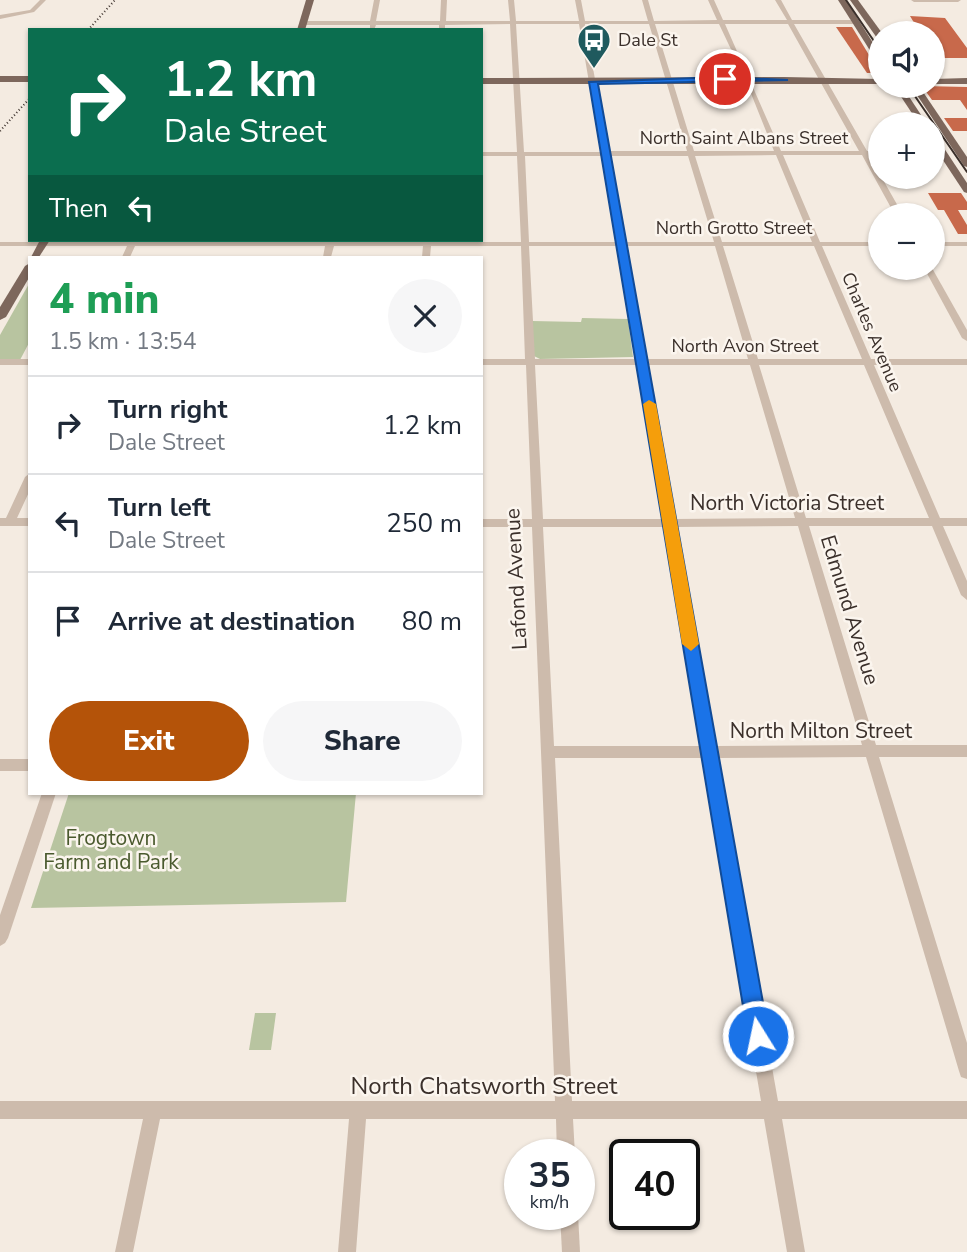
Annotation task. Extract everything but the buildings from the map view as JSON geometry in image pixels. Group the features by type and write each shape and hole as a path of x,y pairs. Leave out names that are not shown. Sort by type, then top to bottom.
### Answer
{"main road":[{"path":"302,26 310,0"},
{"path":"842,0 868,42"},
{"path":"854,0 869,21"},
{"path":"945,79 967,79"},
{"path":"0,80 27,81"},
{"path":"483,80 868,80"},
{"path":"924,98 964,153 967,164"},
{"path":"945,162 967,190"},
{"path":"0,317 28,268"}],"street":[{"path":"0,17 32,11 43,0"},
{"path":"372,26 377,0"},
{"path":"442,26 444,0"},
{"name":"Lafond Avenue","path":"511,0 521,80 520,154 565,1139"},
{"path":"578,0 796,1252"},
{"name":"Edmund Avenue","path":"645,0 967,1071"},
{"name":"Charles Avenue","path":"711,0 967,595"},
{"path":"778,0 892,203"},
{"path":"914,0 942,1"},
{"path":"302,26 855,22"},
{"name":"North Saint Albans Street","path":"483,153 865,153"},
{"name":"North Grotto Street","path":"0,244 868,244"},
{"path":"127,256 132,244"},
{"path":"945,244 967,244"},
{"path":"935,280 967,338"},
{"path":"0,362 28,362"},
{"name":"North Avon Street","path":"483,362 967,362"},
{"path":"28,481 5,522 28,522"},
{"name":"North Victoria Street","path":"483,523 967,522"},
{"name":"North Milton Street","path":"548,752 967,751"},
{"path":"0,765 28,765"},
{"path":"0,938 48,795"},
{"name":"North Chatsworth Street","path":"0,1110 967,1110"},
{"path":"347,1252 358,1110"},
{"path":"124,1252 153,1111"},
{"path":"570,1230 571,1252"}],"green space":[{"path":"28,286 28,345 20,360 0,359 0,335"},
{"path":"582,318 628,319 633,357 540,359 534,356 532,321 581,322"},
{"name":"Frogtown Farm and Park","path":"68,795 356,795 346,902 31,908"},
{"path":"255,1013 276,1013 271,1050 249,1050"}],"tram line":[{"path":"846,0 868,32"},
{"path":"916,98 967,172"}],"railway":[{"path":"90,28 115,0"},
{"path":"0,131 28,100"}],"slow traffic":[{"path":"649,404 691,644"}],"place":[{"name":"Dale St","path":"594,70"}],"route":[{"path":"725,79 784,80 593,82 758,1036"}]}
